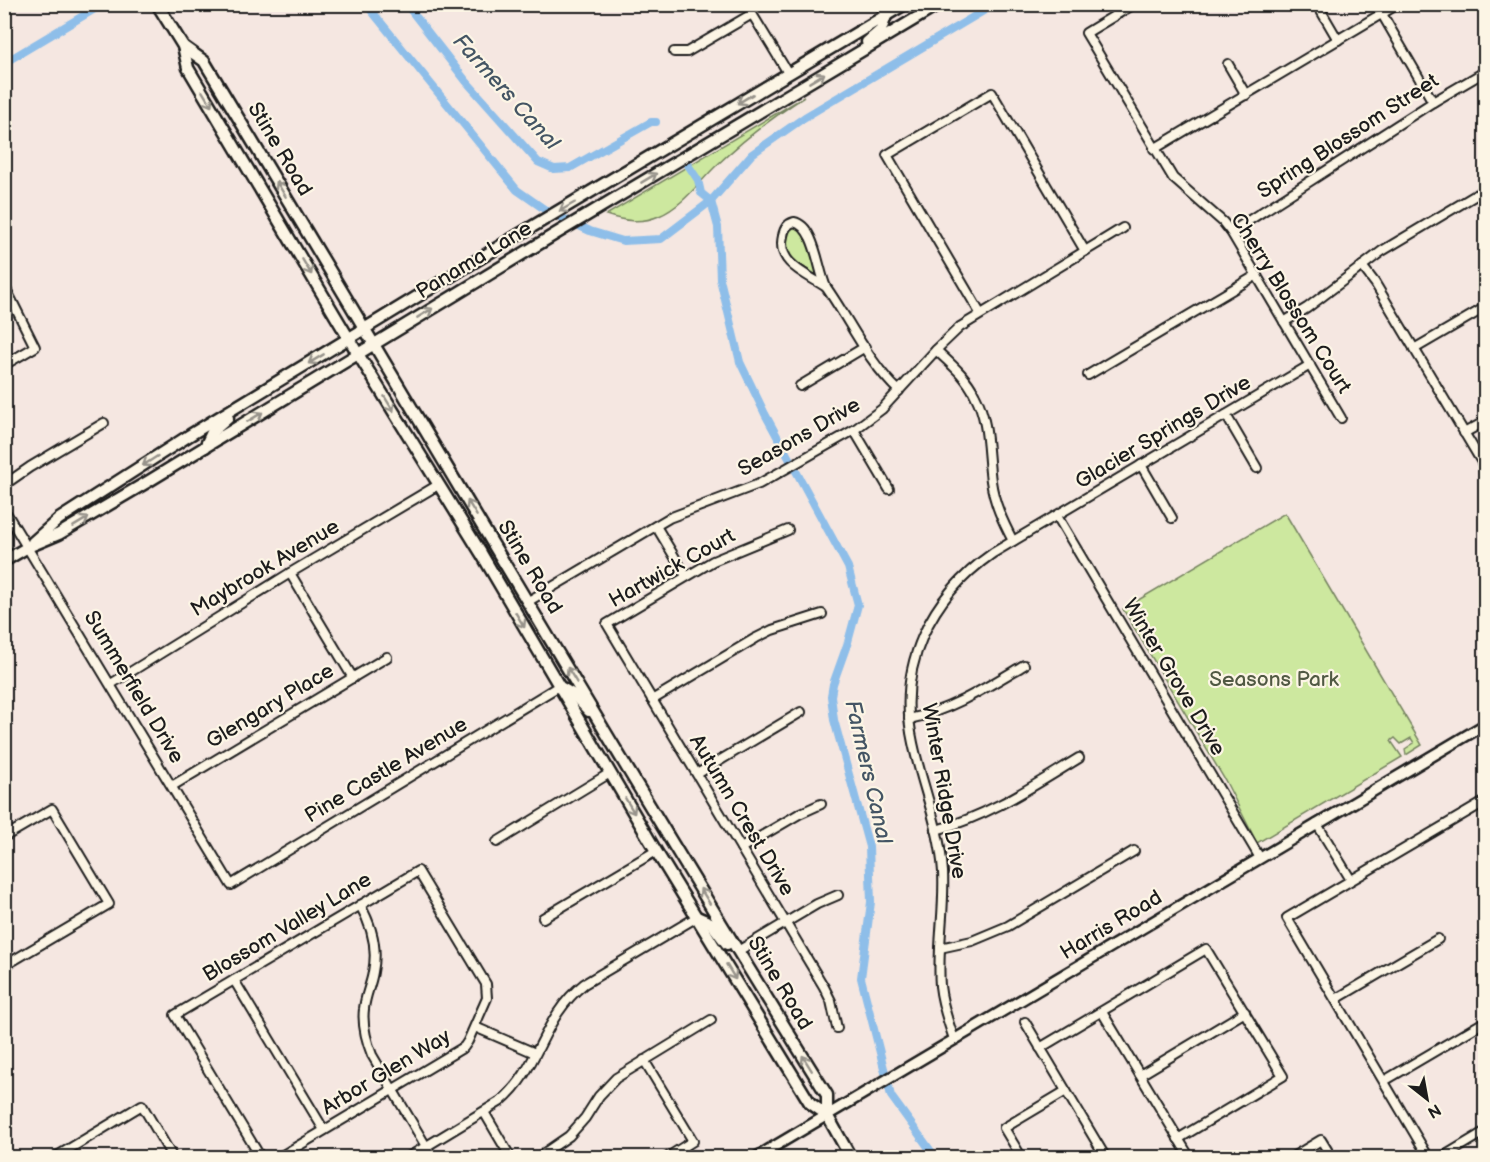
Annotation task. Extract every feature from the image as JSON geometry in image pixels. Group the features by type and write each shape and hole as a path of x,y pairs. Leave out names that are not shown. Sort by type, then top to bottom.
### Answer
{"main road":[{"name":"Panama Lane","path":"28,547 59,519 190,435 905,4"},
{"name":"Panama Lane","path":"4,561 28,547 59,534 940,4"},
{"name":"Stine Road","path":"159,9 183,46 188,68 358,354 481,553 656,851 810,1103 827,1115 851,1158"},
{"path":"841,63 881,30 886,16"},
{"name":"Stine Road","path":"183,46 204,61 366,329 527,602 826,1095 827,1115"},
{"path":"769,106 770,96 788,74"},
{"path":"205,447 212,432 251,398"},
{"path":"148,481 185,450 190,435"},
{"path":"481,553 516,599 527,602"},
{"path":"559,686 574,695 603,727"},
{"path":"697,917 711,923 757,982"}],"street":[{"path":"746,4 788,74"},
{"path":"879,4 886,16"},
{"name":"Cherry Blossom Court","path":"1134,4 1086,33 1173,178 1218,217 1231,232 1341,418"},
{"path":"1317,4 1338,40"},
{"path":"1154,149 1398,4"},
{"path":"674,52 687,52 752,14"},
{"path":"1382,14 1433,102"},
{"path":"1228,64 1246,95"},
{"path":"1483,72 1485,82"},
{"name":"Spring Blossom Street","path":"1231,232 1483,72"},
{"path":"980,313 887,155 992,93 1085,251"},
{"path":"1284,322 1307,308 1392,244 1485,189"},
{"path":"826,287 793,266 784,254 782,239 790,223 802,225 812,241 820,275 826,287 878,369 899,391"},
{"name":"Seasons Drive","path":"527,602 656,526 683,513 759,484 854,430 882,409 960,327 1123,228"},
{"path":"1362,266 1375,283 1485,469"},
{"path":"1088,375 1257,275"},
{"path":"4,285 35,347 4,365"},
{"path":"1414,349 1485,307"},
{"path":"800,386 865,347"},
{"path":"936,350 968,382 981,406 986,426 994,495 999,512 1013,541"},
{"name":"Glacier Springs Drive","path":"1034,529 1310,365"},
{"path":"1226,416 1257,468"},
{"path":"1464,434 1485,421"},
{"path":"4,485 30,466 104,423"},
{"path":"854,430 889,489"},
{"path":"1142,465 1173,518"},
{"name":"Maybrook Avenue","path":"111,684 438,485"},
{"name":"Summerfield Drive","path":"4,509 231,885"},
{"name":"Winter Grove Drive","path":"1057,516 1260,858"},
{"path":"656,526 686,576"},
{"name":"Winter Ridge Drive","path":"954,1039 940,988 943,871 936,830 913,744 909,719 910,685 923,634 947,594 978,564 1034,529"},
{"name":"Hartwick Court","path":"607,624 729,553 788,530"},
{"path":"290,573 353,678"},
{"path":"652,700 756,638 822,614"},
{"name":"Autumn Crest Drive","path":"607,624 824,987 831,1001 837,1028"},
{"name":"Glengary Place","path":"172,786 387,657"},
{"path":"909,719 939,712 958,704 1024,665"},
{"name":"Pine Castle Avenue","path":"231,885 559,686"},
{"path":"697,774 801,711"},
{"name":"Harris Road","path":"755,1158 1485,724"},
{"path":"936,830 975,818 993,809 1079,758"},
{"path":"497,842 610,773"},
{"path":"1429,1158 1287,918 1485,801"},
{"path":"741,848 799,814 821,804"},
{"path":"4,837 52,809 109,904 4,966"},
{"path":"1317,824 1351,880"},
{"path":"543,918 656,851"},
{"path":"940,948 972,941 998,931 1134,851"},
{"name":"Blossom Valley Lane","path":"261,1158 175,1015 418,870"},
{"name":"Arbor Glen Way","path":"278,1158 464,1047 475,1028 487,998 486,984 418,870"},
{"path":"738,951 817,904 838,895"},
{"path":"360,904 370,925 375,948 373,973 364,1010 365,1031 372,1055 433,1158"},
{"path":"407,1158 484,1112 512,1092 526,1074 557,1011 574,992 697,917"},
{"path":"1336,999 1438,939"},
{"path":"1040,1048 1206,949 1283,1076 1178,1138"},
{"path":"234,980 324,1131"},
{"path":"1102,1011 1190,1158"},
{"path":"1140,1075 1245,1012"},
{"path":"537,1158 560,1144 574,1131 599,1096 616,1078 711,1020"},
{"path":"1384,1081 1485,1021"},
{"path":"1025,1022 1106,1158"},
{"path":"475,1028 535,1053"},
{"path":"644,1060 693,1141 666,1158"},
{"path":"1022,1158 1004,1128 1066,1091"},
{"path":"54,1158 142,1106 173,1158"},
{"path":"484,1112 511,1158"},
{"path":"1441,1158 1485,1131"},
{"path":"1291,1158 1321,1140 1332,1158"}],"green space":[{"path":"804,97 770,120 738,146 668,212 639,221 606,215"},
{"path":"790,223 802,225 826,287 798,270 782,247"},
{"name":"Seasons Park","path":"1285,513 1422,745 1406,755 1405,749 1414,743 1411,738 1401,744 1395,738 1391,741 1402,757 1257,843 1225,780 1123,609"}],"waterway":[{"path":"4,63 103,4"},
{"path":"366,4 517,190 547,211 590,231 623,241 661,239 711,201 752,154 805,117 995,4"},
{"name":"Farmers Canal","path":"406,4 466,81 538,162 554,169 570,168 651,122 656,122"},
{"name":"Farmers Canal","path":"688,165 698,180 701,193 711,201 718,227 720,279 740,362 765,414 848,567 858,605 831,696 834,720 869,847 871,902 861,978 891,1096 936,1158"}]}
